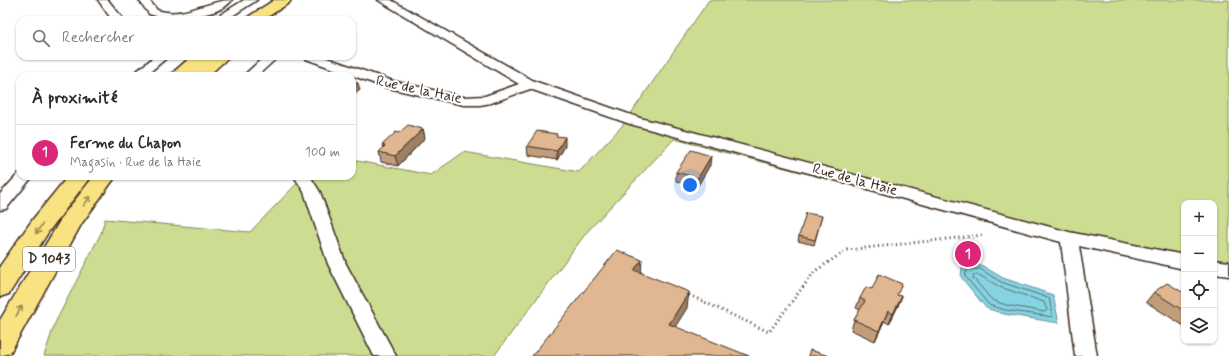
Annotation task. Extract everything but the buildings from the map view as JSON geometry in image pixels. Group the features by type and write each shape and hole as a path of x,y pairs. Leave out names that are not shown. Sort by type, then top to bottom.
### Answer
{"highway":[{"path":"259,16 284,0"},
{"path":"276,16 301,0"},
{"path":"183,72 198,60"},
{"path":"203,72 217,60"},
{"name":"D 1043","path":"0,287 41,225 77,180"},
{"name":"D 1043","path":"0,345 72,220 102,180"}],"street":[{"path":"103,0 115,16"},
{"path":"144,0 153,12 168,15 210,9 225,3 227,0"},
{"path":"225,16 252,0"},
{"name":"Rue de la Haie","path":"383,0 529,84 635,121 1069,238 1181,261"},
{"path":"143,72 157,60"},
{"path":"254,72 268,60"},
{"name":"Rue de la Haie","path":"320,60 351,72"},
{"name":"Rue de la Haie","path":"356,74 417,92 462,101 479,101 503,95 529,84"},
{"path":"0,205 22,180"},
{"path":"304,180 312,192 337,264 385,356"},
{"path":"1069,238 1086,356"},
{"path":"1217,267 1229,269"}],"path":[{"path":"684,292 769,332 815,272 847,250 984,235"}],"green space":[{"path":"709,0 1229,0 1229,269 1217,267 1217,200 1181,200 1181,263 1122,256 674,139 586,233 494,356 44,356 55,323 101,233 105,219 250,232 300,180 356,180 356,161 431,175 464,152 579,172 623,125"}],"water":[{"path":"981,265 1003,278 1053,295 1059,323 1004,314 986,308 961,277 962,267"}],"place":[{"name":"Ferme du Chapon","path":"968,254"}]}
